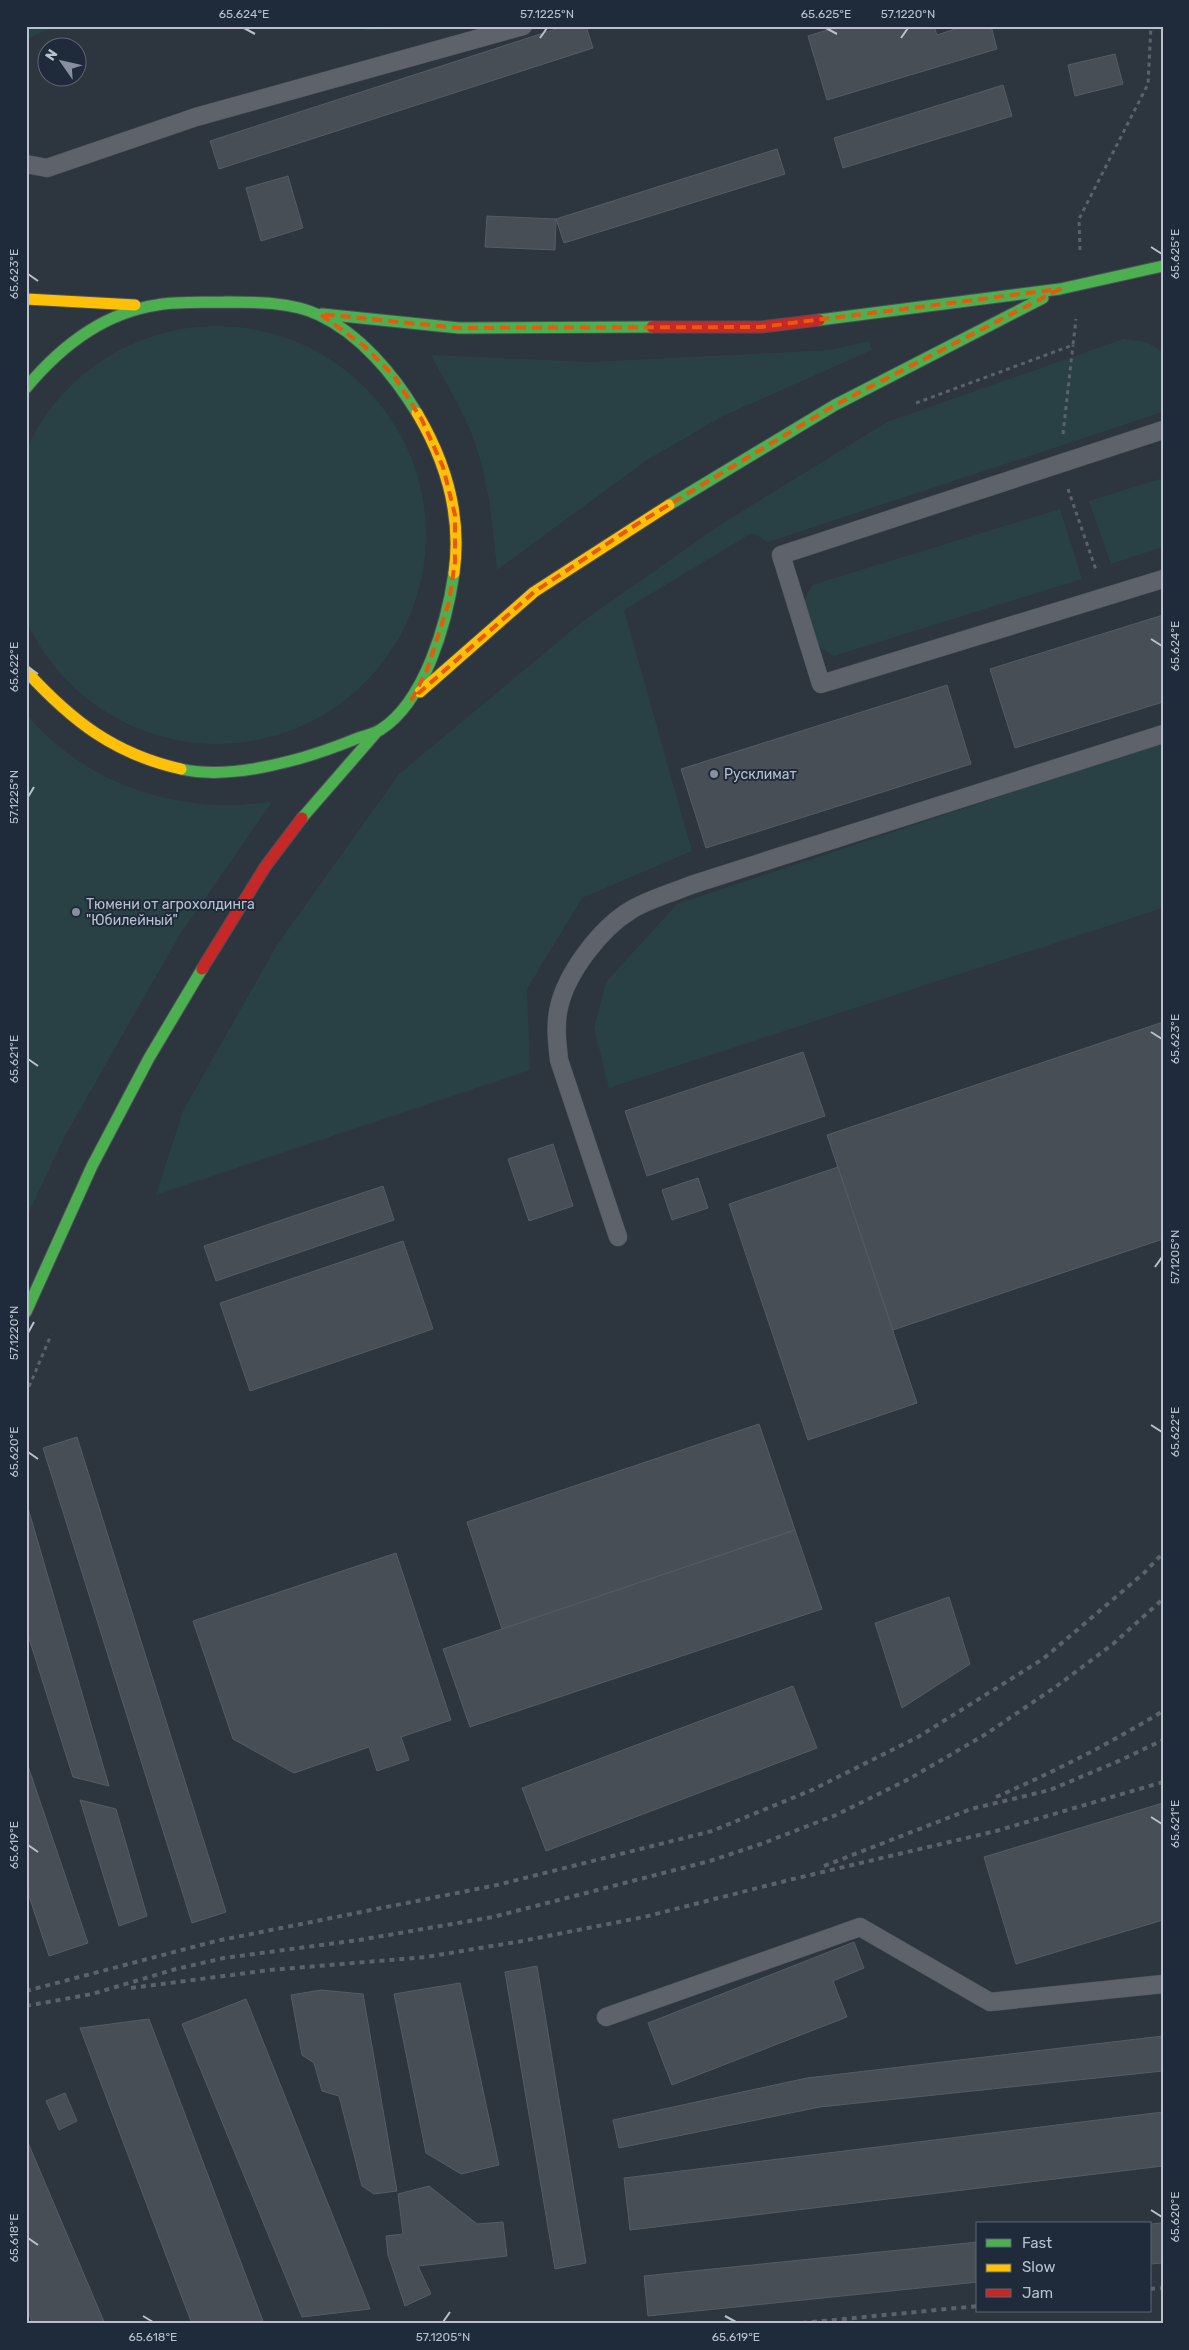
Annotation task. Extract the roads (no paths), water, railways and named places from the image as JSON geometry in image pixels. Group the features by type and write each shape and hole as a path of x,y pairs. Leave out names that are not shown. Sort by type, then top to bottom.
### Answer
{"main road":[{"path":"26,299 154,305 242,302 287,306 320,314 459,328 761,327 1060,289 1163,266"},
{"path":"26,1312 92,1166 148,1058 184,997 266,867 308,811 378,731 534,592 637,524 835,405 1060,289"},
{"path":"26,388 56,354 90,327 154,305"},
{"path":"320,314 364,346 394,376 426,428 443,467 455,515 455,562 449,602 427,670 412,699"},
{"path":"26,671 44,692 96,737 131,755 169,768 224,772 277,765 316,755 378,731"}],"lane":[{"path":"26,164 47,168 196,117 523,26"},
{"path":"1163,430 781,555 821,684 1163,579"},
{"path":"618,1237 559,1060 556,1033 559,1006 571,977 588,951 607,929 632,910 691,885 1163,734"},
{"path":"606,2018 860,1926 990,2002 1163,1984"}],"railway":[{"path":"26,1991 216,1941 497,1885 712,1831 812,1790 918,1737 1043,1659 1144,1573 1163,1553"},
{"path":"26,2006 92,1994 176,1969 224,1958 359,1940 493,1917 710,1861 761,1844 836,1815 909,1779 986,1734 1054,1688 1113,1644 1163,1599"},
{"path":"996,1797 1081,1757 1163,1711"},
{"path":"824,1866 971,1809 1050,1790 1163,1740"},
{"path":"131,1988 270,1970 426,1957 522,1941 644,1917 789,1880 996,1831 1163,1782"},
{"path":"1152,2289 1163,2288"},
{"path":"792,2324 976,2306"}],"place":[{"name":"Русклимат","path":"714,774"},
{"name":"Тюмени от агрохолдинга \"Юбилейный\"","path":"76,912"}]}
